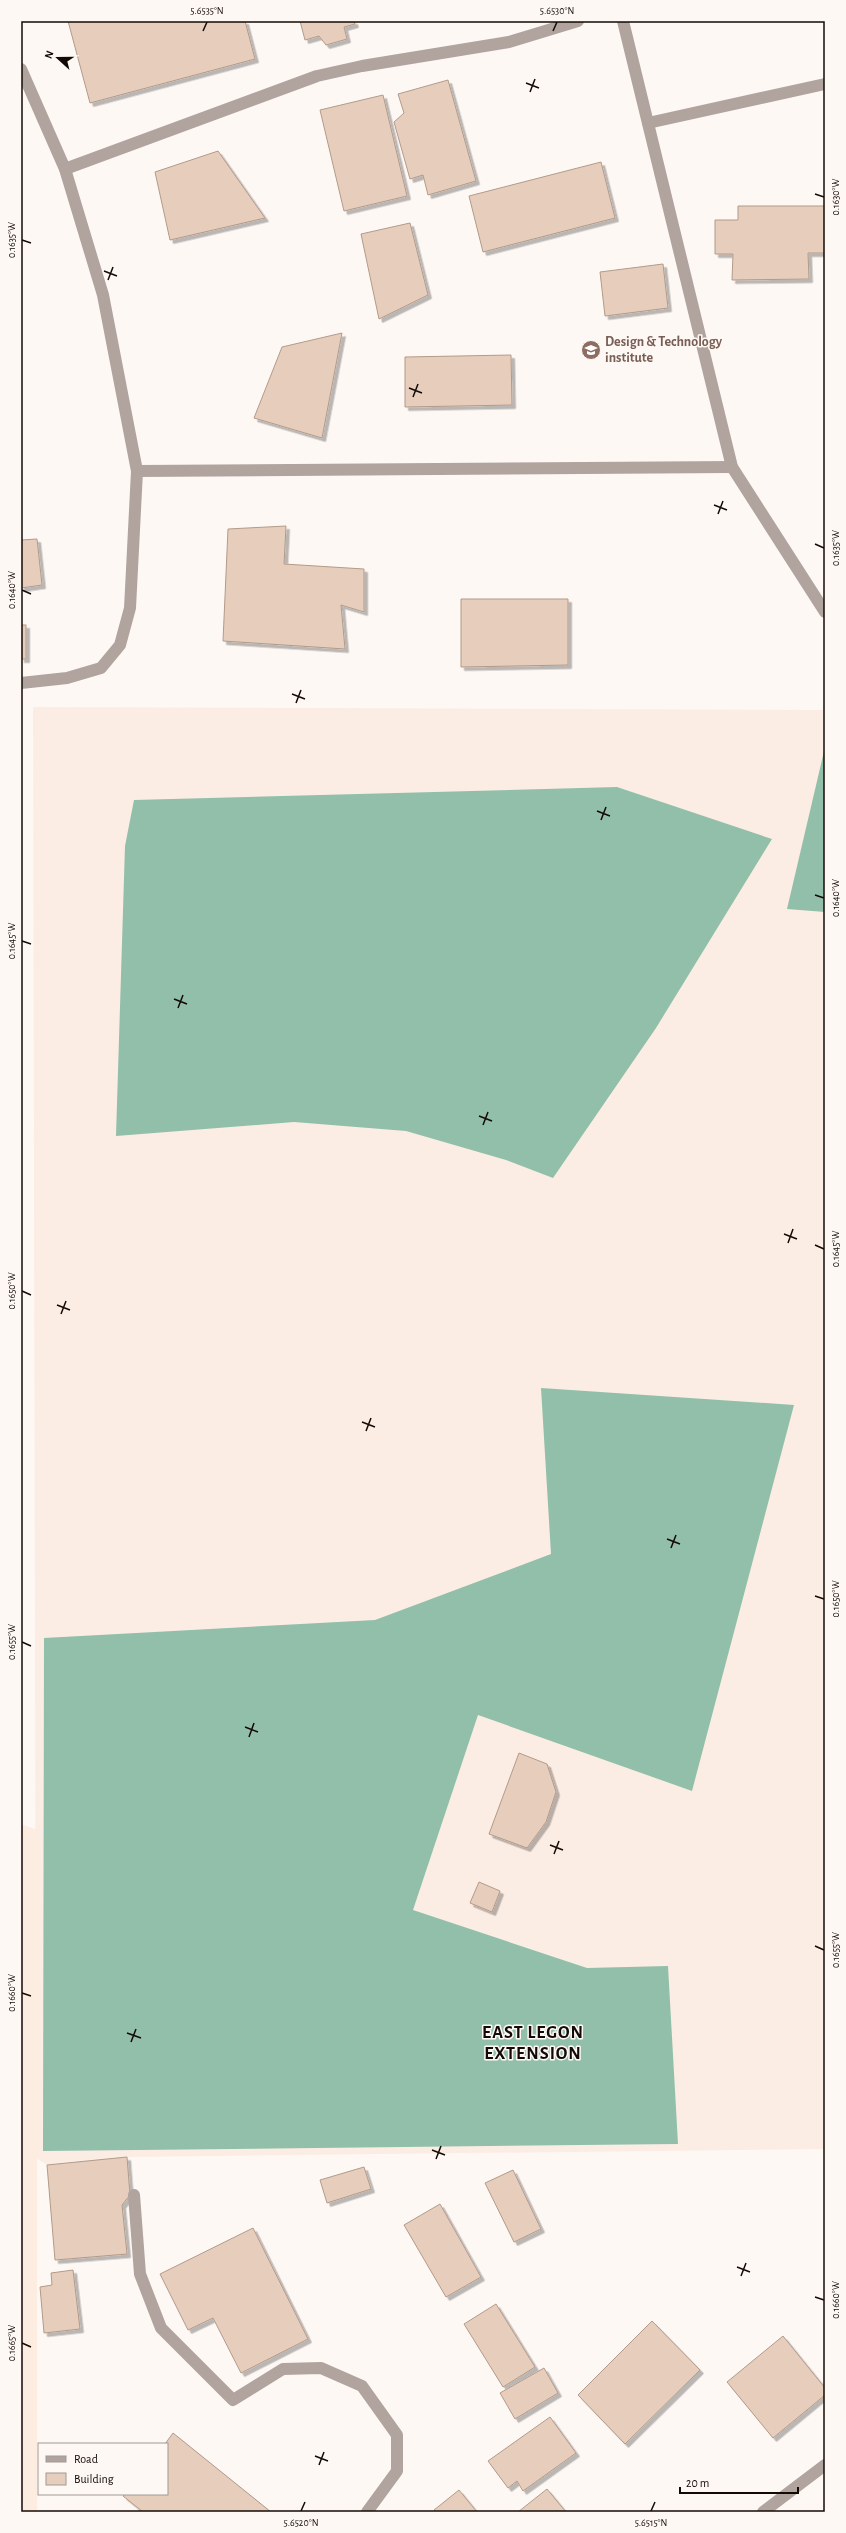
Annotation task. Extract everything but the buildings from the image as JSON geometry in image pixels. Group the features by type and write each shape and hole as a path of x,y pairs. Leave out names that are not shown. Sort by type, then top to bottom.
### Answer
{"street":[{"path":"65,169 317,76 362,66 509,42 578,21"},
{"path":"623,21 732,467 825,612"},
{"path":"21,69 65,169 103,295 138,471 130,608 120,645 101,668 67,678 21,683"},
{"path":"648,122 825,84"},
{"path":"138,471 732,467"},
{"path":"134,2195 140,2274 161,2328 233,2400 282,2369 321,2368 362,2386 397,2435 397,2471 366,2512"},
{"path":"763,2512 825,2465"}],"shaded area":[{"path":"33,707 825,710 825,2149 127,2157 47,2165 36,2158"},
{"path":"21,1824 37,1830 37,2512 21,2512"}],"green space":[{"path":"825,747 825,912 787,909"},
{"path":"617,787 772,839 656,1028 553,1178 506,1160 406,1131 294,1122 116,1136 125,846 134,800"},
{"path":"541,1388 794,1405 692,1791 478,1715 413,1910 587,1968 668,1966 678,2144 43,2151 44,1638 375,1620 551,1554"}],"place":[{"name":"Design & Technology institute","path":"591,350"}],"district":[{"name":"EAST LEGON EXTENSION","path":"533,2043"}]}
